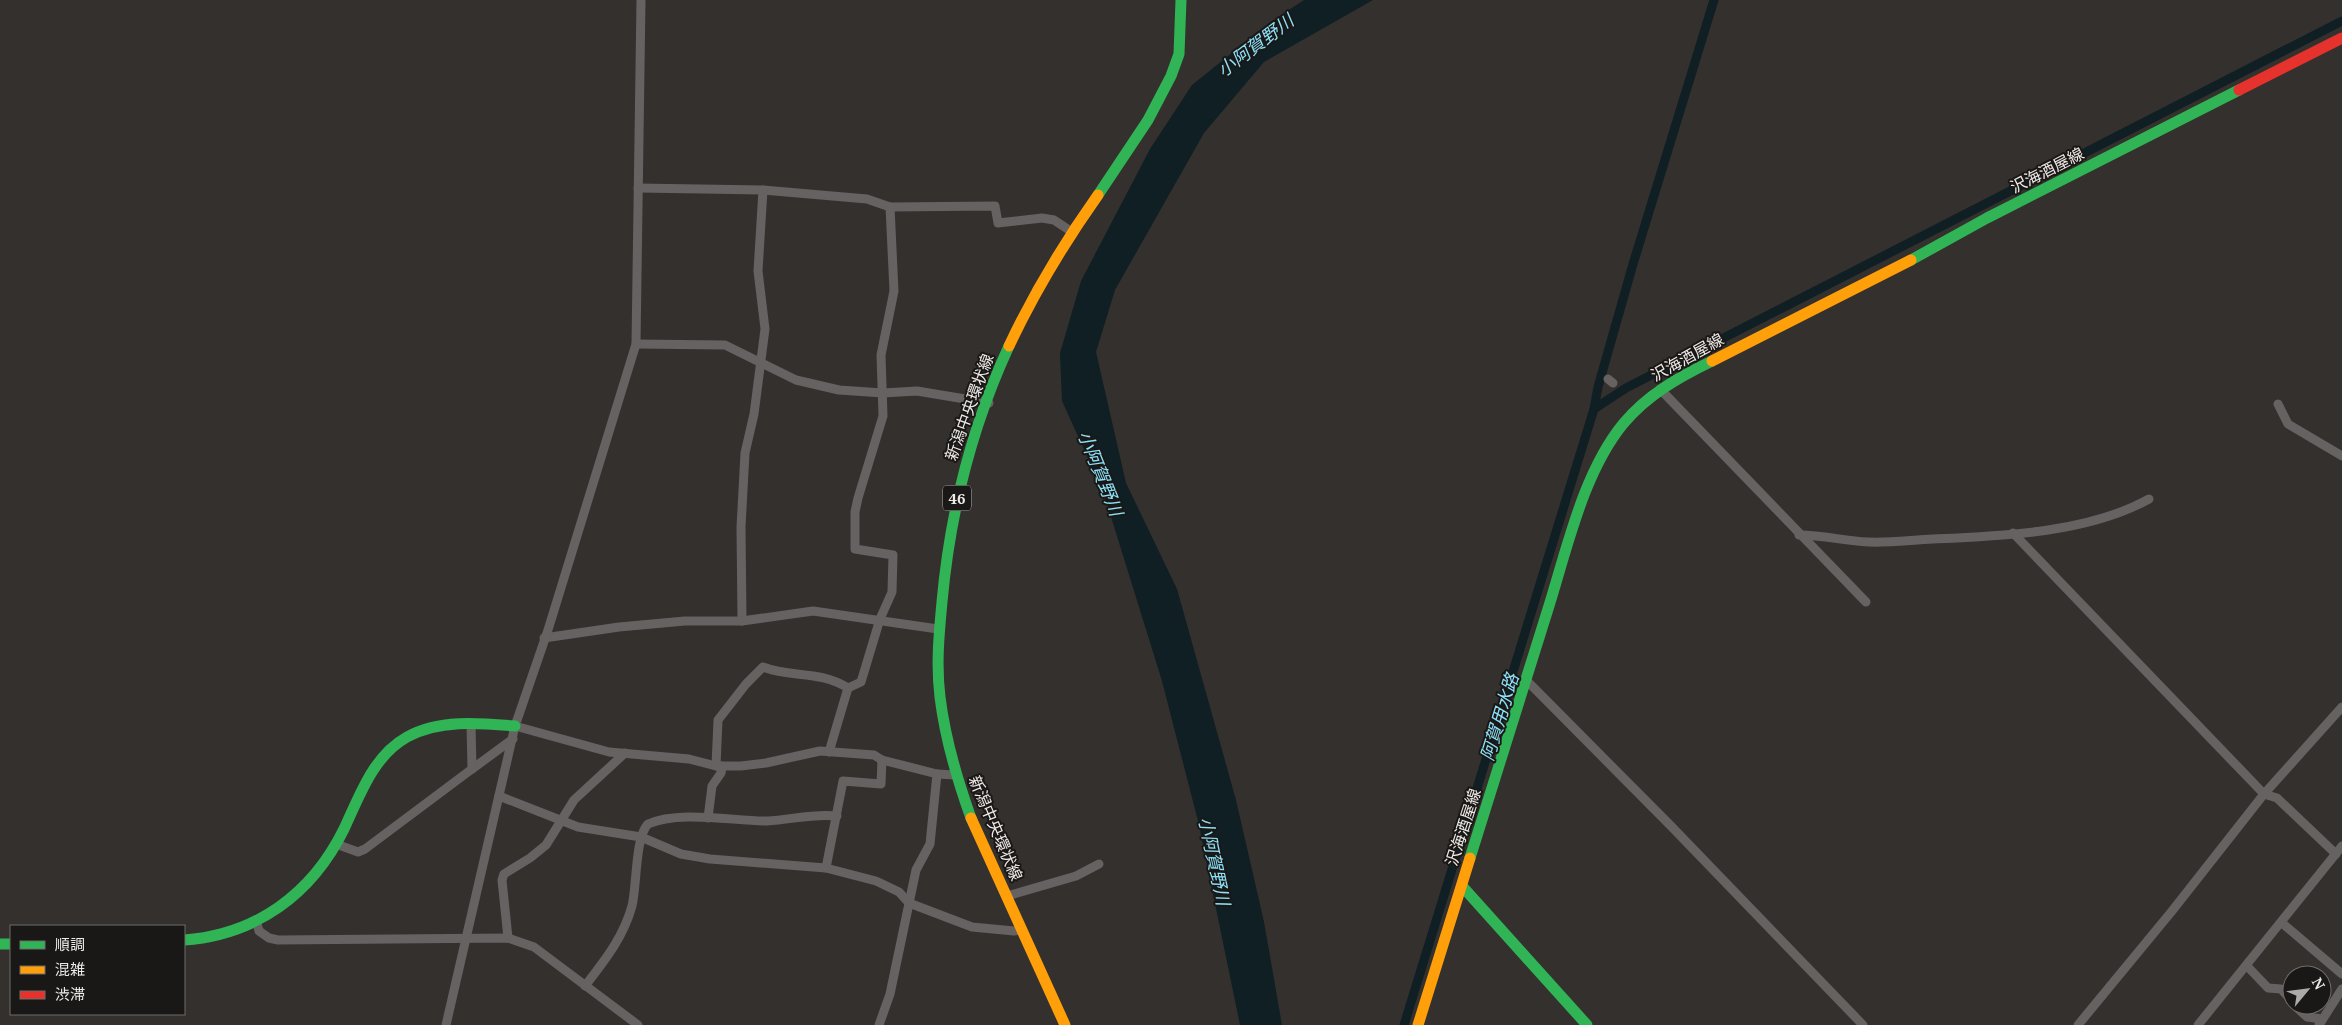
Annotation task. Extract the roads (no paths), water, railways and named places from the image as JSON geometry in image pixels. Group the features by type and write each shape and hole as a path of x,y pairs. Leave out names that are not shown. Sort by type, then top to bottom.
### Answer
{"main road":[{"name":"新潟中央環状線","path":"1065,1025 971,818 956,774 940,698 937,655 938,630 948,543 963,470 1003,359 1023,316 1072,232 1148,120 1171,76 1179,54 1181,0"},
{"name":"沢海酒屋線","path":"1418,1025 1576,519 1599,460 1616,431 1639,406 1675,379 1915,258 1988,218 2342,38"},
{"path":"185,940 228,934 273,910 313,877 336,844 368,776 387,753 407,738 420,731 455,724 515,726"},
{"path":"1462,886 1587,1025"}],"street":[{"path":"446,1025 515,726 636,344 641,0"},
{"path":"638,188 762,190 867,199 890,207 995,206 998,223 1042,218 1054,220 1072,232"},
{"path":"742,621 741,527 745,454 762,364 765,329 758,271 762,190"},
{"path":"828,752 848,688 861,682 880,619 892,592 892,555 855,549 855,512 883,416 881,355 894,291 890,207"},
{"path":"636,344 725,345 796,380 839,390 883,393 917,391 988,403"},
{"path":"1660,389 1799,535 1866,602"},
{"path":"2278,404 2288,424 2342,456"},
{"path":"1799,535 1823,534 1867,542 2013,533 2073,525 2110,516 2149,498"},
{"path":"2013,533 2264,794 2277,798 2336,854"},
{"path":"544,638 597,630 685,621 742,621 813,611 880,619 938,630"},
{"path":"708,818 712,786 721,773 719,766 718,720 746,684 763,667 774,671 810,674 841,683 848,688"},
{"path":"1526,680 1670,825 1863,1025"},
{"path":"2078,1025 2172,911 2264,794 2342,707"},
{"path":"470,724 472,769"},
{"path":"515,726 603,750 689,760 719,766 741,766 820,751 874,755 882,760 938,774 956,774"},
{"path":"336,844 358,852 366,849 513,739"},
{"path":"508,938 502,880 504,874 541,850 550,840 574,800 625,753"},
{"path":"826,868 843,781 880,784 882,760"},
{"path":"879,1025 890,994 916,870 930,844 938,774"},
{"path":"499,796 578,827 641,837 681,854 710,859 826,868 876,881 899,892 909,903 972,927 1021,930"},
{"path":"585,986 613,951 623,932 632,906 641,837 648,824 674,818 769,821 811,815 837,816"},
{"path":"2198,1025 2282,923 2342,846"},
{"path":"1007,896 1076,876 1099,864"},
{"path":"256,920 259,931 269,938 278,940 508,938 534,947 638,1025"},
{"path":"2282,923 2342,974"},
{"path":"2247,966 2268,988 2282,990"},
{"path":"2304,1015 2320,1022 2342,989"}],"water":[{"name":"小阿賀野川","path":"1304,0 1373,0 1264,62 1204,133 1115,290 1096,352 1126,483 1177,589 1236,800 1264,922 1282,1025 1240,1025 1198,821 1162,681 1103,491 1062,401 1060,353 1081,281 1150,149 1192,85 1269,23"}],"waterway":[{"name":"阿賀用水路","path":"1404,1025 1594,409 1598,387 1633,264 1714,0"},
{"path":"1594,409 1626,388 2342,21"}]}
